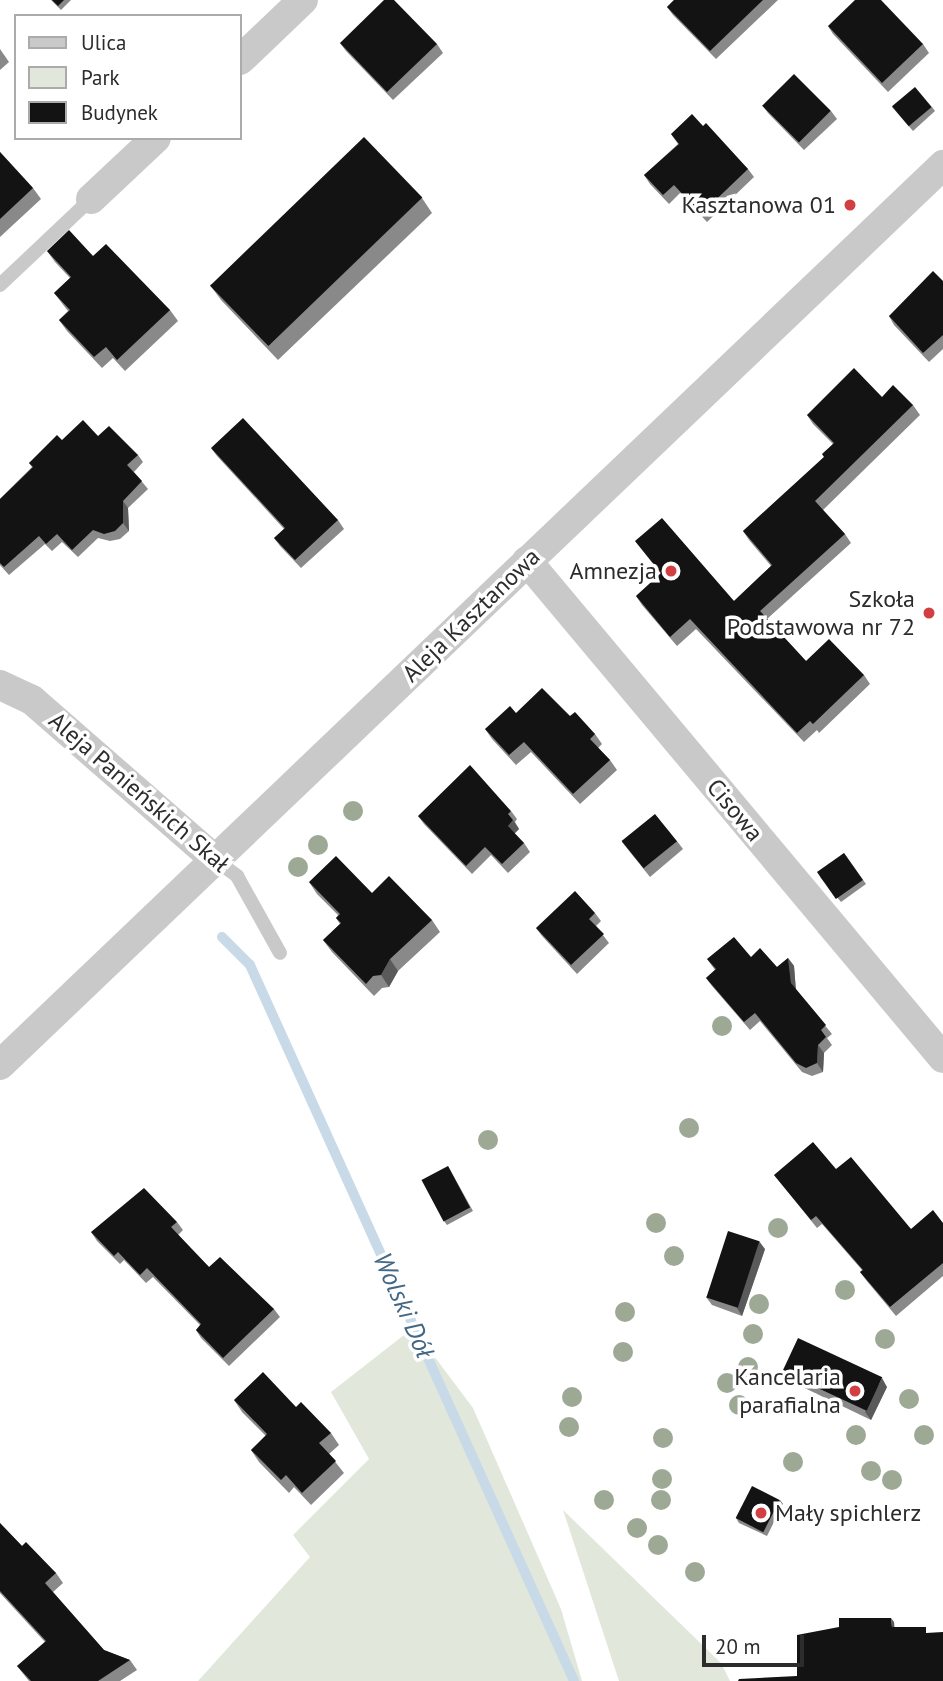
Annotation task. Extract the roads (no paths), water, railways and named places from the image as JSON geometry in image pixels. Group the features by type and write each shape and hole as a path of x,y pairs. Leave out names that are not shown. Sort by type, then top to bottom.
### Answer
{"street":[{"path":"242,58 303,0"},
{"path":"91,199 154,140"},
{"name":"Aleja Kasztanowa","path":"0,1065 213,858 943,165"},
{"name":"Cisowa","path":"527,561 943,1058"},
{"name":"Aleja Panieńskich Skał","path":"0,685 32,700 213,858"}],"lane":[{"path":"0,285 91,199"},
{"name":"Aleja Panieńskich Skał","path":"213,858 237,876 280,953"}],"waterway":[{"name":"Wolski Dół","path":"222,937 250,965 574,1681"}],"place":[{"name":"Kasztanowa 01","path":"850,205"},
{"name":"Amnezja","path":"671,571"},
{"name":"Szkoła Podstawowa nr 72","path":"929,613"},
{"name":"Kancelaria parafialna","path":"855,1391"},
{"name":"Mały spichlerz","path":"761,1513"}]}
